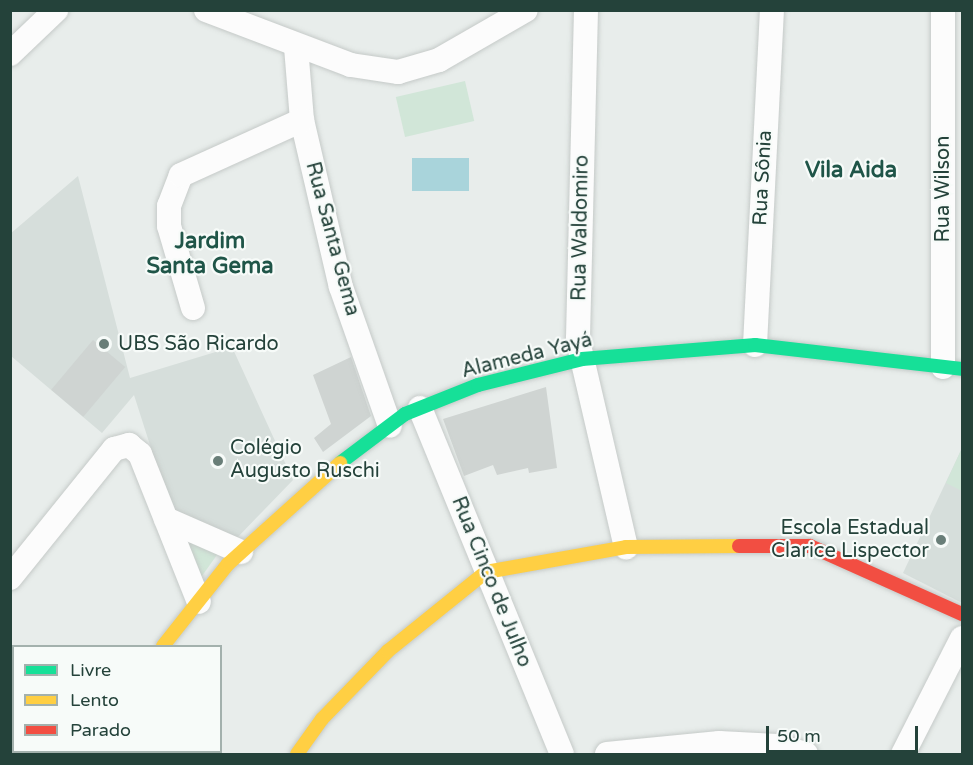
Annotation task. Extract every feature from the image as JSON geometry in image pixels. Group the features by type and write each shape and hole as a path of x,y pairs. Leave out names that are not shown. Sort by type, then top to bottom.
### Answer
{"street":[{"path":"15,43 56,10"},
{"path":"206,10 296,47 371,69 418,69 526,10"},
{"name":"Rua Waldomiro","path":"586,10 578,340 626,547"},
{"name":"Rua Sônia","path":"755,345 772,10"},
{"name":"Rua Wilson","path":"944,10 953,368"},
{"name":"Rua Santa Gema","path":"296,47 302,120 341,287 390,426"},
{"path":"193,308 169,226 171,198 181,175 302,120"},
{"name":"Alameda Yayá","path":"164,645 242,552 343,460 390,426 420,408 478,385 582,359 755,345 953,368"},
{"name":"Rua Cinco de Julho","path":"420,408 562,754"},
{"path":"10,578 114,449 122,445 140,454 199,602"},
{"path":"166,519 242,552"},
{"path":"297,754 322,719 388,651 486,572 626,547 810,546 963,614"},
{"path":"903,754 963,638"},
{"path":"607,754 719,742 777,746 806,754"}],"shaded area":[{"path":"78,176 130,378 232,347 293,480 235,540 172,514 134,395 102,433 11,356 10,234"},
{"name":"Escola Estadual Clarice Lispector","path":"962,448 962,603 903,573"}],"green space":[{"path":"465,81 474,121 405,137 396,97"},
{"path":"962,448 962,491 946,483"},
{"path":"177,531 219,552 197,583"}],"water":[{"path":"412,158 469,158 469,191 412,191"}],"building":[{"name":"UBS São Ricardo","path":"93,340 125,367 83,417 51,390"},
{"path":"351,357 371,416 323,452 314,438 331,424 313,375"},
{"path":"546,387 557,468 529,473 528,468 497,475 493,465 464,476 443,419"}],"traffic: fast":[{"path":"340,463 405,414 478,385 582,359 755,345 962,369"}],"traffic: slow":[{"path":"164,645 228,564 340,463"},
{"path":"297,754 322,719 388,651 486,572 626,547 739,546"}],"traffic: jam":[{"path":"739,546 810,546 962,614"}],"place":[{"name":"UBS São Ricardo","path":"104,344"},
{"name":"Colégio Augusto Ruschi","path":"218,461"},
{"name":"Escola Estadual Clarice Lispector","path":"941,540"}],"district":[{"name":"Vila Aida","path":"851,171"},
{"name":"Jardim Santa Gema","path":"210,254"}]}
